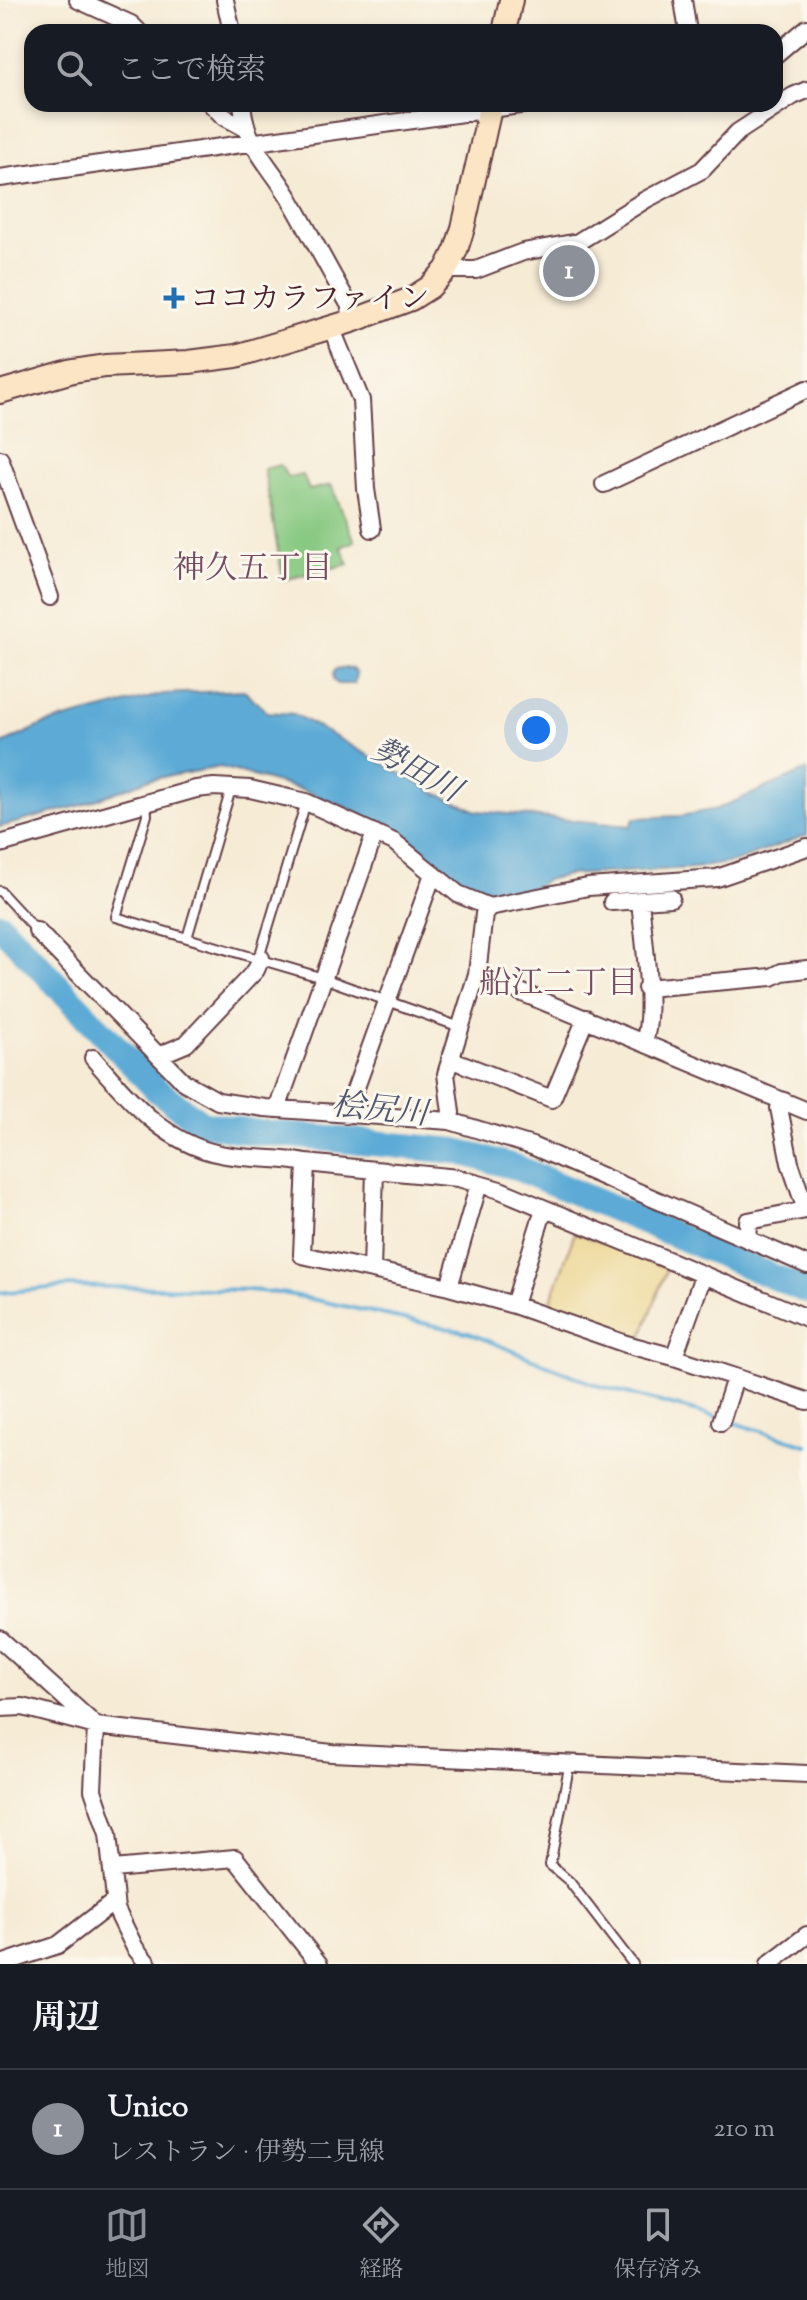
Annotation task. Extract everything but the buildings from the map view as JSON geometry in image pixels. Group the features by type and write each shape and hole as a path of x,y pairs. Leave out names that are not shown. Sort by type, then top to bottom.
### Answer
{"main road":[{"path":"506,24 511,0"},
{"path":"0,392 73,371 105,366 189,362 236,356 342,324 411,299 430,287 446,270 463,228 489,112"}],"street":[{"path":"78,0 131,24"},
{"path":"225,0 230,24"},
{"path":"683,0 687,24"},
{"path":"783,48 807,28"},
{"path":"783,103 807,90"},
{"path":"219,112 245,128"},
{"path":"243,112 245,128 252,144 301,217 350,306 342,324 361,400 366,489 372,529"},
{"path":"0,178 458,112"},
{"path":"446,270 476,270 523,252 578,242 645,200 702,170 738,132 769,112"},
{"path":"604,484 807,389"},
{"path":"0,459 50,597"},
{"path":"0,844 196,789 232,787 306,802 375,833 407,851 458,894 489,907 588,887 717,878 807,847"},
{"path":"277,1109 375,833"},
{"path":"346,1115 433,874"},
{"path":"612,902 671,898"},
{"path":"640,900 648,1031 644,1042"},
{"path":"450,1121 446,1074 477,974 484,914 489,907"},
{"path":"37,931 188,1084 218,1101 346,1115 450,1121 532,1146 807,1265"},
{"path":"160,1055 180,1048 256,970 260,958"},
{"path":"646,988 772,977 782,972 807,969"},
{"path":"477,974 807,1111"},
{"path":"450,1059 552,1099 586,1018"},
{"path":"180,1048 188,1084"},
{"path":"93,1058 136,1108 193,1146 239,1157 458,1178 544,1209 807,1318"},
{"path":"749,1240 748,1221 806,1210 790,1163 779,1108 784,1101"},
{"path":"306,1163 302,1255 449,1287 514,1305 807,1401"},
{"path":"372,1270 375,1170"},
{"path":"449,1287 479,1184"},
{"path":"514,1305 544,1209"},
{"path":"674,1357 703,1276"},
{"path":"723,1418 735,1378"},
{"path":"0,1639 96,1726"},
{"path":"0,1708 23,1707 96,1726 332,1753 807,1774"},
{"path":"96,1726 93,1790 108,1834 116,1909 135,1948 148,1964"},
{"path":"113,1869 235,1858 319,1964"},
{"path":"1,1963 58,1945 115,1901"},
{"path":"769,1964 807,1935"}],"lane":[{"path":"187,938 232,787"},
{"path":"146,802 147,815 116,917 323,978 461,1027"},
{"path":"260,958 306,802"},
{"path":"0,891 37,931"},
{"path":"570,1762 550,1865 569,1881 633,1964"}],"green space":[{"path":"280,465 288,478 303,475 309,490 331,485 355,541 341,547 349,564 283,580 264,469"}],"sand":[{"path":"575,1232 667,1268 640,1342 547,1312"}],"water":[{"path":"343,668 356,673 354,684 334,681 333,673"},
{"path":"244,690 267,712 294,714 438,794 477,811 631,826 634,818 681,816 717,809 807,770 807,835 734,862 694,868 568,875 546,880 529,891 494,898 461,887 416,848 351,809 299,789 221,767 147,780 82,805 0,827 0,745 45,724 164,694"}],"waterway":[{"name":"桧尻川","path":"0,925 157,1090 201,1123 247,1131 456,1151 515,1167 807,1291"},
{"path":"0,1293 69,1286 250,1290 288,1294 469,1333 596,1385 717,1417"},
{"path":"725,1420 807,1445"}],"place":[{"name":"Unico","path":"569,271"},
{"name":"ココカラファイン","path":"174,298"}],"district":[{"name":"神久五丁目","path":"253,567"},
{"name":"船江二丁目","path":"559,982"}],"water label":[{"name":"勢田川","path":"417,769"}]}
